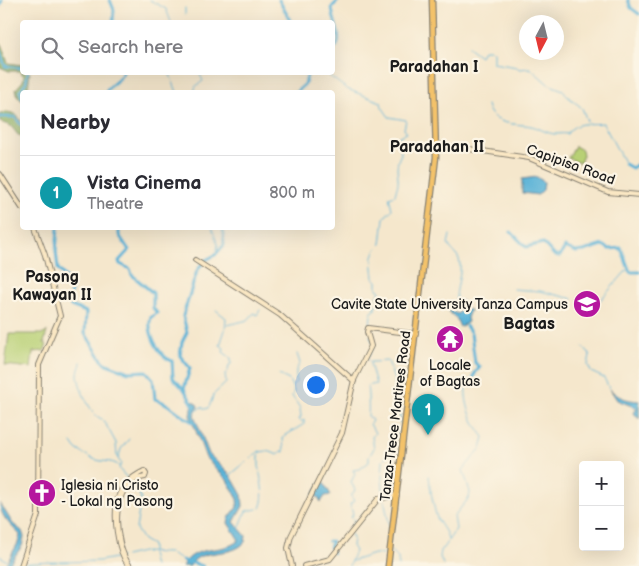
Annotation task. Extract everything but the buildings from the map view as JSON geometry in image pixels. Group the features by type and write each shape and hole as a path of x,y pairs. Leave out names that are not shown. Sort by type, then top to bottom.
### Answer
{"main road":[{"name":"Tanza-Trece Martires Road","path":"388,566 416,334 436,144 432,0"},
{"name":"Capipisa Road","path":"436,144 529,158 608,192 639,194"},
{"path":"0,174 20,205"},
{"path":"21,566 38,513 40,365 60,316 45,255 36,230"},
{"path":"196,260 284,318 354,380"},
{"path":"205,266 288,318 354,380"},
{"path":"292,566 288,548 291,536 342,433 354,380 371,346 366,332 370,328 416,334"},
{"path":"129,566 120,548 118,504 127,484 140,476"},
{"path":"304,566 330,559 378,499 397,495"}],"green space":[{"path":"0,41 8,63 20,65 20,72 9,71 0,67"},
{"path":"30,75 28,88 20,90 20,99 16,89 23,81 24,76"},
{"path":"6,112 15,114 18,117 20,120 20,136 11,126 0,122 0,114"},
{"path":"575,146 582,150 583,155 580,163 568,158"},
{"path":"47,331 44,343 47,345 44,351 33,352 31,368 5,365 9,334 44,334"}],"water":[{"path":"537,177 544,182 543,190 538,195 522,193 522,179"},
{"path":"455,301 462,301 465,309 470,310 467,318 468,322 460,327 456,318 448,311 449,309 457,314 461,311"},
{"path":"610,389 616,395 623,398 639,401 639,419 634,413 637,408 617,400"},
{"path":"194,401 198,406 194,415 209,454 231,476 242,495 243,506 234,522 246,536 245,542 239,547 201,556 190,566 182,566 195,554 225,547 239,540 228,523 229,518 237,507 238,499 227,480 206,458 190,415"},
{"path":"322,480 331,495 325,496 321,502 318,497 312,496"},
{"path":"0,503 13,524 22,531 24,537 22,546 8,566 5,566 18,543 20,535 4,517"}],"waterway":[{"path":"0,6 2,0"},
{"path":"110,0 114,10 113,20"},
{"path":"150,0 166,9 170,20"},
{"path":"279,0 290,20"},
{"path":"335,20 332,7 339,0"},
{"path":"628,0 631,8 639,14"},
{"path":"185,8 185,14"},
{"path":"335,20 339,37 335,48"},
{"path":"468,47 480,56 483,50 491,50 493,52 493,63 519,69 530,68 548,84 563,90 566,95 582,108 587,121"},
{"path":"0,51 5,66 20,68"},
{"path":"21,90 26,82 27,75"},
{"path":"108,90 121,75"},
{"path":"170,75 176,90"},
{"path":"195,90 196,86 203,81 200,75"},
{"path":"298,90 305,84 307,75"},
{"path":"328,75 347,89 381,102 389,117 406,120 404,129 407,133 399,136 401,154 397,166 398,184 395,195 389,197 392,209 384,218 381,244 373,256 374,278 377,281 377,289 380,291 377,298 379,303 375,305 375,310 371,313 370,327"},
{"path":"487,105 490,112 499,121 534,127 553,134 567,134 579,125 603,123 625,164"},
{"path":"0,117 15,117 20,123"},
{"path":"625,164 632,168 639,163"},
{"path":"58,230 56,251 58,269 72,284 69,302 71,306 86,312 85,333 104,363 129,372 146,371 153,379 155,399 166,403 195,423"},
{"path":"119,230 119,235 129,250 119,261 120,264 130,269 132,275 153,293 153,308 157,313 151,317 150,329 152,336 158,349 167,359 172,361 173,378 184,389"},
{"path":"213,230 218,245 216,254"},
{"path":"194,406 184,389 190,368 180,356 182,342 187,332 183,316 197,271 204,261 215,255 224,245 223,230"},
{"path":"511,232 526,247 543,243 555,256 560,256 565,247 576,252 603,245 609,249 621,248 630,272 639,272"},
{"path":"450,235 448,244 458,257 460,264 456,299 458,301"},
{"path":"595,306 628,269"},
{"path":"513,289 540,291 573,299"},
{"path":"578,302 585,307"},
{"path":"196,411 201,407 206,409 209,407 214,394 226,383 225,374 231,364 231,358 223,352 224,348 220,345 225,330 226,318 216,310"},
{"path":"227,325 248,320 254,313 257,315 260,310"},
{"path":"466,326 471,333 475,363 480,367 474,377"},
{"path":"370,336 374,346 367,359 371,363"},
{"path":"583,347 590,355 588,365 591,372 604,378 610,390"},
{"path":"292,386 296,382 296,370 300,363 297,354"},
{"path":"371,362 388,361 400,407 400,423"},
{"path":"81,362 78,374 83,393 94,413 102,419"},
{"path":"350,530 352,524 357,522 351,518 353,514 350,504 354,501 351,496 355,490 351,482 355,474 353,470 360,469 369,462 369,457 374,448 372,437 375,433 370,424 372,420 368,416 367,386 376,384 370,364"},
{"path":"258,452 268,451 278,455 281,451 284,452 283,437 304,424 304,420 301,422 299,419 301,417 300,408 292,396 294,391 289,380 279,375"},
{"path":"443,564 440,557 441,551 456,529 454,516 469,498 470,492 463,470 481,448 484,437 473,419 466,398 466,383 474,377"},
{"path":"104,421 116,443 117,457"},
{"path":"382,479 383,460 389,454 399,428"},
{"path":"128,479 119,469 121,463 118,459 121,449 129,439"},
{"path":"72,443 76,449 84,454"},
{"path":"260,451 259,466 263,495 260,508"},
{"path":"229,476 257,453"},
{"path":"86,455 96,460 112,462 119,466"},
{"path":"429,476 436,515 448,540"},
{"path":"382,480 384,495"},
{"path":"133,483 141,498 136,529 143,540 152,545 152,552"},
{"path":"384,498 390,530"},
{"path":"239,529 246,511 257,509"},
{"path":"349,566 355,551 352,546 353,538 351,534"},
{"path":"328,541 332,541 330,547 333,553"},
{"path":"391,551 398,558 399,566"},
{"path":"125,556 142,552 169,553"},
{"path":"151,554 154,566"},
{"path":"352,561 374,554 388,554"},
{"path":"172,555 182,560"},
{"path":"0,556 14,566"},
{"path":"116,558 121,557"},
{"path":"60,562 99,561 115,558"},
{"path":"182,560 203,566"},
{"path":"23,565 58,562"}],"place":[{"name":"Cavite State University Tanza Campus","path":"587,304"},
{"name":"Locale of Bagtas","path":"450,339"},
{"name":"Vista Cinema","path":"428,435"},
{"name":"Iglesia ni Cristo - Lokal ng Pasong","path":"42,493"}],"district":[{"name":"Paradahan I","path":"434,66"},
{"name":"Paradahan II","path":"437,146"},
{"name":"Pasong Kawayan II","path":"52,285"},
{"name":"Bagtas","path":"529,323"}]}
